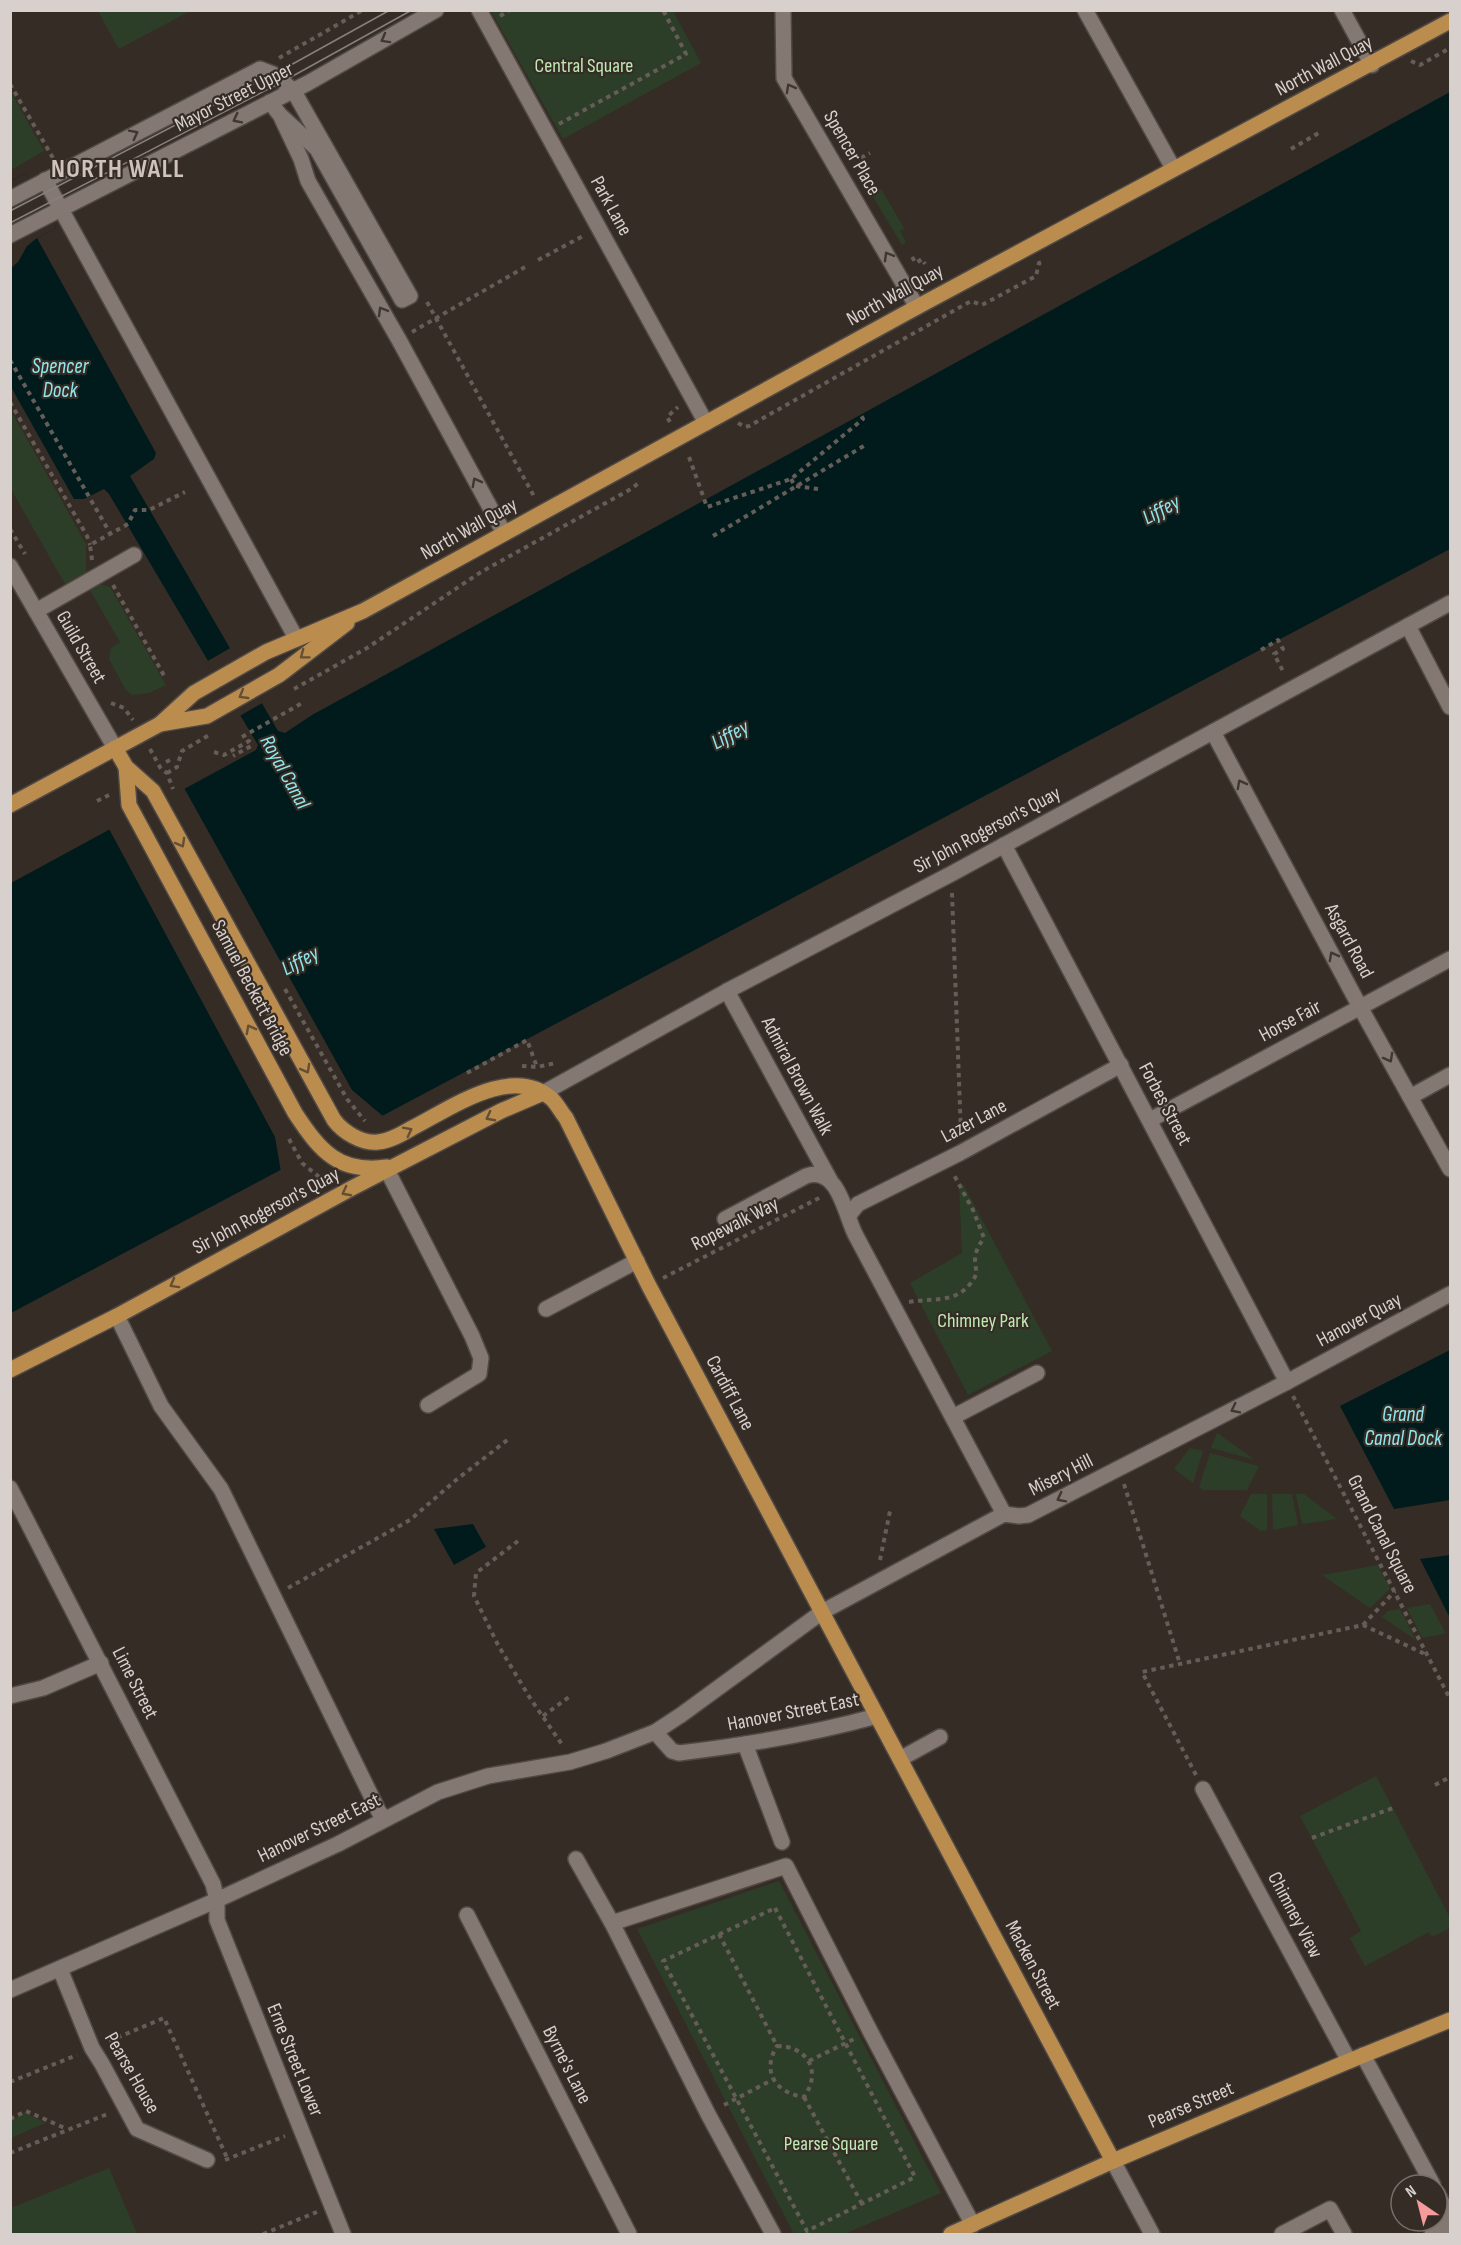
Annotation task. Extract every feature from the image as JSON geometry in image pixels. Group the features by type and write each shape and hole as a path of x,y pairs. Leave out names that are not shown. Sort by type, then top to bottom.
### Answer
{"main road":[{"name":"North Wall Quay","path":"160,724 194,693 266,652 363,611 1173,168 1372,65 1450,21"},
{"name":"North Wall Quay","path":"160,724 207,716 279,675 363,611"},
{"path":"10,805 160,724"},
{"name":"Samuel Beckett Bridge","path":"115,748 126,767 153,791 341,1129 363,1140 377,1142 388,1139 498,1087 519,1086 543,1093"},
{"name":"Samuel Beckett Bridge","path":"126,767 129,805 295,1113 322,1151 337,1161 355,1167 393,1169"},
{"name":"Sir John Rogerson's Quay","path":"10,1370 117,1316 501,1111 543,1093"},
{"name":"Cardiff Lane","path":"543,1093 553,1100 575,1134 649,1286 877,1716"},
{"name":"Macken Street","path":"877,1716 1113,2161"},
{"name":"Pearse Street","path":"951,2235 1113,2161 1450,2020"}],"street":[{"name":"Mayor Street Upper","path":"10,235 293,90 436,10"},
{"name":"Park Lane","path":"478,10 706,423"},
{"name":"Spencer Place","path":"783,10 784,78 917,307"},
{"path":"1085,10 1173,168"},
{"path":"1342,10 1372,65"},
{"path":"260,69 273,74 293,90 401,289 317,149 280,115 270,102"},
{"name":"Mayor Street Upper","path":"10,199 260,69"},
{"path":"280,115 301,159 308,181 399,340 504,533"},
{"path":"39,184 296,638"},
{"path":"36,611 134,555"},
{"name":"Guild Street","path":"13,577 36,611 115,748"},
{"name":"Sir John Rogerson's Quay","path":"543,1093 727,991 951,874 1450,603"},
{"path":"1408,626 1450,707"},
{"name":"Asgard Road","path":"1213,732 1360,1007 1450,1169"},
{"name":"Forbes Street","path":"1004,845 1287,1382"},
{"name":"Horse Fair","path":"1150,1120 1450,959"},
{"name":"Admiral Brown Walk","path":"727,991 849,1215 855,1234 1004,1514"},
{"name":"Lazer Lane","path":"849,1215 858,1204 953,1156 1121,1065"},
{"path":"1410,1097 1450,1075"},
{"path":"393,1169 481,1358 479,1374 428,1405"},
{"path":"725,1219 806,1176 818,1174 833,1185"},
{"path":"546,1310 637,1261"},
{"name":"Hanover Quay","path":"1287,1382 1450,1294"},
{"path":"117,1316 161,1406 221,1490 379,1812 386,1819"},
{"path":"953,1417 1037,1373"},
{"name":"Misery Hill","path":"822,1612 1004,1514 1028,1515 1287,1382"},
{"name":"Lime Street","path":"10,1488 213,1884 217,1900"},
{"name":"Hanover Street East","path":"10,1990 217,1900 338,1844 415,1802 462,1783 488,1776 574,1761 655,1732 822,1612"},
{"path":"10,1696 43,1689 101,1664"},
{"name":"Hanover Street East","path":"655,1732 672,1751 679,1753 745,1744 844,1725 877,1716"},
{"path":"900,1759 940,1737"},
{"path":"745,1744 782,1842"},
{"name":"Chimney View","path":"1203,1789 1356,2058 1426,2173"},
{"path":"576,1859 612,1923 772,2235"},
{"path":"612,1923 786,1866 973,2225"},
{"name":"Erne Street Lower","path":"217,1900 217,1920 343,2235"},
{"name":"Byrne's Lane","path":"467,1915 629,2235"},
{"name":"Pearse House","path":"60,1969 92,2048 137,2129 207,2160"},
{"name":"Macken Street","path":"1113,2161 1152,2235"},
{"path":"1282,2235 1330,2209 1344,2235"},
{"path":"1432,2235 1450,2224"}],"path":[{"path":"260,69 363,10"},
{"path":"546,131 686,54 663,10"},
{"path":"10,84 50,152"},
{"path":"1291,148 1322,131"},
{"path":"861,158 870,153"},
{"path":"538,260 599,227"},
{"path":"912,257 916,263 922,259 925,264"},
{"path":"747,426 971,301 982,305 1036,276 1039,263 1048,258"},
{"path":"399,340 525,267"},
{"path":"10,360 110,534"},
{"path":"10,402 87,536 94,578 110,580 166,679"},
{"path":"670,422 668,417 681,403"},
{"path":"689,457 707,507 791,479 863,419 861,415"},
{"path":"714,536 867,444"},
{"path":"791,479 795,486"},
{"path":"795,486 818,489"},
{"path":"291,690 367,648 481,572 631,489"},
{"path":"90,545 128,524 135,510 149,510 185,492"},
{"path":"1261,650 1278,640 1283,649 1274,654 1284,673"},
{"path":"242,737 304,702"},
{"path":"214,752 224,755 249,741 251,746 233,756"},
{"path":"167,773 177,766 182,751"},
{"path":"152,752 161,769 167,773 174,785 173,790"},
{"path":"97,801 109,795"},
{"path":"894,1305 957,1296 971,1286 977,1273 973,1261 977,1247 984,1238 953,1156 961,1137 951,874"},
{"path":"467,1073 527,1040 537,1067"},
{"path":"347,1099 368,1125"},
{"path":"302,1163 318,1176 322,1192"},
{"name":"Ropewalk Way","path":"649,1286 833,1185"},
{"name":"Grand Canal Square","path":"1287,1382 1450,1699"},
{"path":"274,1595 410,1520 510,1438"},
{"path":"1119,1468 1180,1664"},
{"path":"880,1557 890,1511"},
{"path":"518,1541 476,1573 474,1596 498,1645 574,1761"},
{"path":"1203,1789 1142,1672 1363,1625 1395,1592"},
{"path":"1363,1625 1427,1654"},
{"path":"543,1716 569,1697"},
{"path":"1435,1785 1450,1777"},
{"path":"1312,1838 1392,1808"},
{"path":"775,1908 915,2177 807,2231 663,1961 719,1934 775,1908"},
{"path":"719,1934 777,2046"},
{"path":"10,2082 164,2018 228,2160"},
{"path":"809,2061 845,2043"},
{"path":"777,2046 788,2046 800,2050 809,2061 812,2074 811,2087 804,2097"},
{"path":"777,2046 770,2056 769,2066 774,2079 783,2090 793,2096 804,2097"},
{"path":"737,2098 774,2079"},
{"path":"804,2097 862,2204"},
{"path":"10,2153 126,2106"},
{"path":"10,2119 26,2111 68,2130"},
{"path":"207,2160 228,2160 300,2130"},
{"path":"263,2235 331,2205"}],"green space":[{"path":"98,11 190,11 119,49"},
{"name":"Central Square","path":"491,11 673,11 701,63 563,139"},
{"path":"11,92 44,151 10,170"},
{"path":"881,189 904,228 900,231 906,242 902,245 872,195"},
{"path":"11,411 86,544 86,572 65,584 11,489"},
{"path":"100,584 110,587 166,685 149,693 132,695 126,690 109,659 111,648 120,642 90,590"},
{"name":"Chimney Park","path":"963,1184 1052,1351 968,1395 910,1283 962,1253 959,1186"},
{"path":"1217,1433 1255,1460 1211,1448"},
{"path":"1190,1448 1203,1451 1193,1483 1174,1469"},
{"path":"1210,1453 1259,1466 1247,1490 1203,1490 1199,1487"},
{"path":"1251,1494 1267,1494 1267,1530 1261,1531 1240,1516"},
{"path":"1272,1494 1292,1494 1298,1525 1273,1530"},
{"path":"1296,1494 1304,1494 1337,1519 1302,1524"},
{"path":"1378,1565 1390,1589 1370,1608 1322,1575"},
{"path":"1430,1604 1445,1632 1422,1638 1407,1608"},
{"path":"1400,1609 1416,1640 1382,1617 1388,1611"},
{"path":"1376,1776 1450,1918 1450,1928 1432,1937 1429,1932 1365,1966 1350,1938 1361,1931 1300,1816"},
{"name":"Pearse Square","path":"779,1881 941,2193 844,2234 794,2234 637,1929"},
{"path":"25,2113 45,2123 11,2138 11,2120"},
{"path":"109,2168 137,2234 11,2234 11,2208"}],"water":[{"path":"1450,92 1450,549 11,1313 11,883 256,750 258,745 109,494 104,489 84,499 74,499 11,387 11,181 25,173 56,228 37,238 156,453 154,459 130,476 278,731 285,733 312,715"},
{"name":"Grand Canal Dock","path":"1450,1350 1450,1500 1394,1509 1340,1406"},
{"path":"473,1524 486,1547 454,1565 434,1529"},
{"path":"1450,1555 1450,1618 1420,1559"}],"pier":[{"path":"25,173 56,228 27,246 18,262 11,268 11,181"},
{"path":"232,647 264,702 238,717 206,662"},
{"path":"183,786 352,1090 384,1117 281,1172 275,1137 108,827"}],"tram line":[{"path":"10,211 289,66 390,10"},
{"path":"10,223 282,82 412,10"}],"district":[{"name":"NORTH WALL","path":"118,169"}],"water label":[{"name":"Spencer Dock","path":"60,378"},
{"name":"Liffey","path":"1161,510"},
{"name":"Liffey","path":"730,735"},
{"name":"Royal Canal","path":"285,772"},
{"name":"Liffey","path":"300,961"}]}
